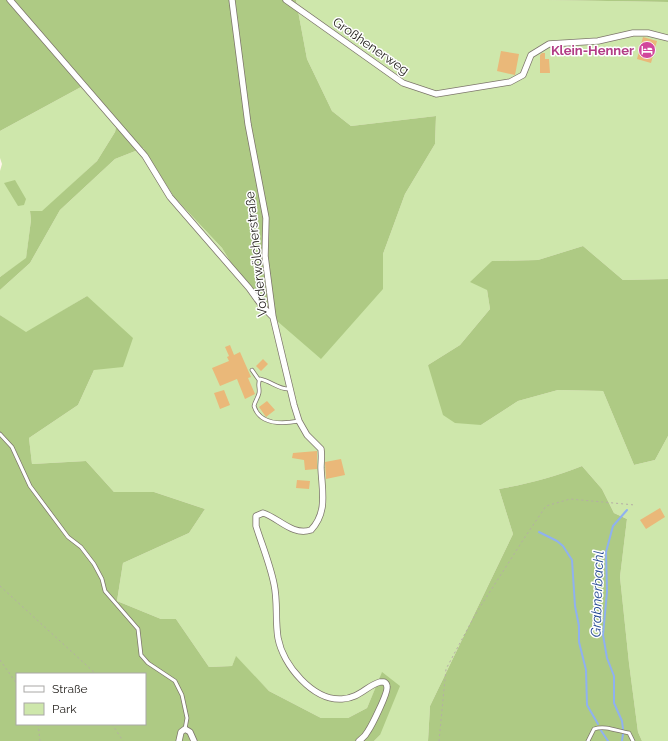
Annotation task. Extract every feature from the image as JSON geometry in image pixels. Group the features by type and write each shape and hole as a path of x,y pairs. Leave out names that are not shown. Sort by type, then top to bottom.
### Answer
{"street":[{"path":"10,0 145,156 170,197 273,317"},
{"name":"Vorderwölcherstraße","path":"232,0 248,124 266,218 265,256 273,317 290,390 299,421 307,435 321,449 324,497 319,519 311,530 302,532 292,529 263,513 256,516 256,526 274,583 278,640 287,662 307,685 321,695 330,698 349,698 366,691 377,682 382,681 386,684 387,687 384,697 371,726 368,732 359,741"},
{"name":"Großhenerweg","path":"286,0 403,83 436,94 510,82 523,75 531,56 549,44 598,41 633,33 648,33 668,38"},
{"path":"179,741 181,732 185,729 190,732 194,741"}],"lane":[{"path":"252,370 259,380 258,384 260,390 254,406 261,417 266,421 271,422 299,421"},
{"path":"259,380 263,380 280,388 290,390"},
{"path":"0,434 12,446 30,486 68,537 81,547 90,558 102,579 105,591 138,629 141,655 148,663 175,681 182,695 187,718 185,729"},
{"path":"588,741 594,729 602,726 629,733 633,741"}],"path":[{"path":"439,741 446,669 475,615 546,506 570,499 635,505"},
{"path":"0,586 95,673"},
{"path":"0,660 16,683"},
{"path":"38,725 40,741"},
{"path":"113,725 123,741"}],"green space":[{"path":"0,0 296,0 307,59 332,111 351,126 436,116 435,144 405,194 383,254 383,289 321,359 254,301 222,248 174,197 143,148 115,159 60,210 30,263 0,290 0,277 26,258 31,220 30,211 42,211 97,161 115,132 118,122 81,87 0,131"},
{"path":"296,0 547,0 668,2 668,279 623,280 583,246 538,260 492,261 487,290 490,309 460,345 428,365 481,425 518,401 558,390 603,391 634,465 655,460 668,436 668,741 642,741 638,732 620,577 627,519 614,513 602,489 582,466 541,480 499,489 513,534 430,706 428,741 374,741 380,735 382,673 367,708 348,718 321,718 269,691 236,657 232,666 209,667 176,619 161,619 117,601 123,563 189,533 205,509 154,492 114,492 86,461 32,464 29,438 78,405 94,370 87,296 26,333 0,315 0,290 30,263 60,210 115,159 143,148 174,197 222,248 254,301 383,289 383,254 405,194 435,144 436,116 351,126 332,111 307,59"},
{"path":"547,0 668,0 668,2"},
{"path":"81,87 119,122 115,132 97,161 42,212 30,211 31,220 26,259 0,277 0,171 2,164 0,158 0,131"},
{"path":"15,180 26,199 24,205 18,206 4,183"},
{"path":"583,246 623,280 668,279 668,436 655,460 634,465 603,391 558,390 518,401 481,425 455,423 443,415 428,365 460,345 490,309 487,290 470,282 492,261 538,260"},
{"path":"87,296 133,338 123,367 94,370 78,405 29,438 32,464 86,461 114,492 154,492 205,509 189,533 123,563 117,601 161,619 176,619 209,667 232,666 236,656 269,691 321,718 348,718 367,708 382,672 400,686 380,735 374,741 0,741 0,315 26,332"},
{"path":"582,466 602,489 614,513 627,519 620,577 638,732 642,741 428,741 430,706 513,534 499,489 541,480"}],"building":[{"path":"643,37 657,41 651,63 637,59"},
{"path":"501,51 519,54 515,75 497,71"},
{"path":"545,53 545,59 549,59 550,73 540,73 540,55"},
{"path":"230,345 234,355 240,352 251,377 248,378 255,394 245,399 237,379 220,386 212,368 229,361 227,357 229,356 225,347"},
{"path":"263,359 268,364 261,371 256,366"},
{"path":"224,390 230,405 220,409 214,393"},
{"path":"267,401 275,410 266,417 259,407"},
{"path":"317,451 317,469 305,470 304,460 292,458 293,453"},
{"path":"341,459 345,475 326,479 325,462"},
{"path":"297,480 310,481 309,489 296,488"},
{"path":"660,508 665,517 646,529 640,520"}],"waterway":[{"name":"Grabnerbachl","path":"623,729 622,721 614,703 614,676 607,658 603,635 607,592 606,552 613,526 627,510"},
{"path":"539,532 557,541 563,546 572,560 575,606 579,626 579,642 586,670 587,705 598,724"},
{"path":"600,729 608,741"},
{"name":"Grabnerbachl","path":"622,741 623,734"}],"place":[{"name":"Klein-Henner","path":"647,50"}]}
